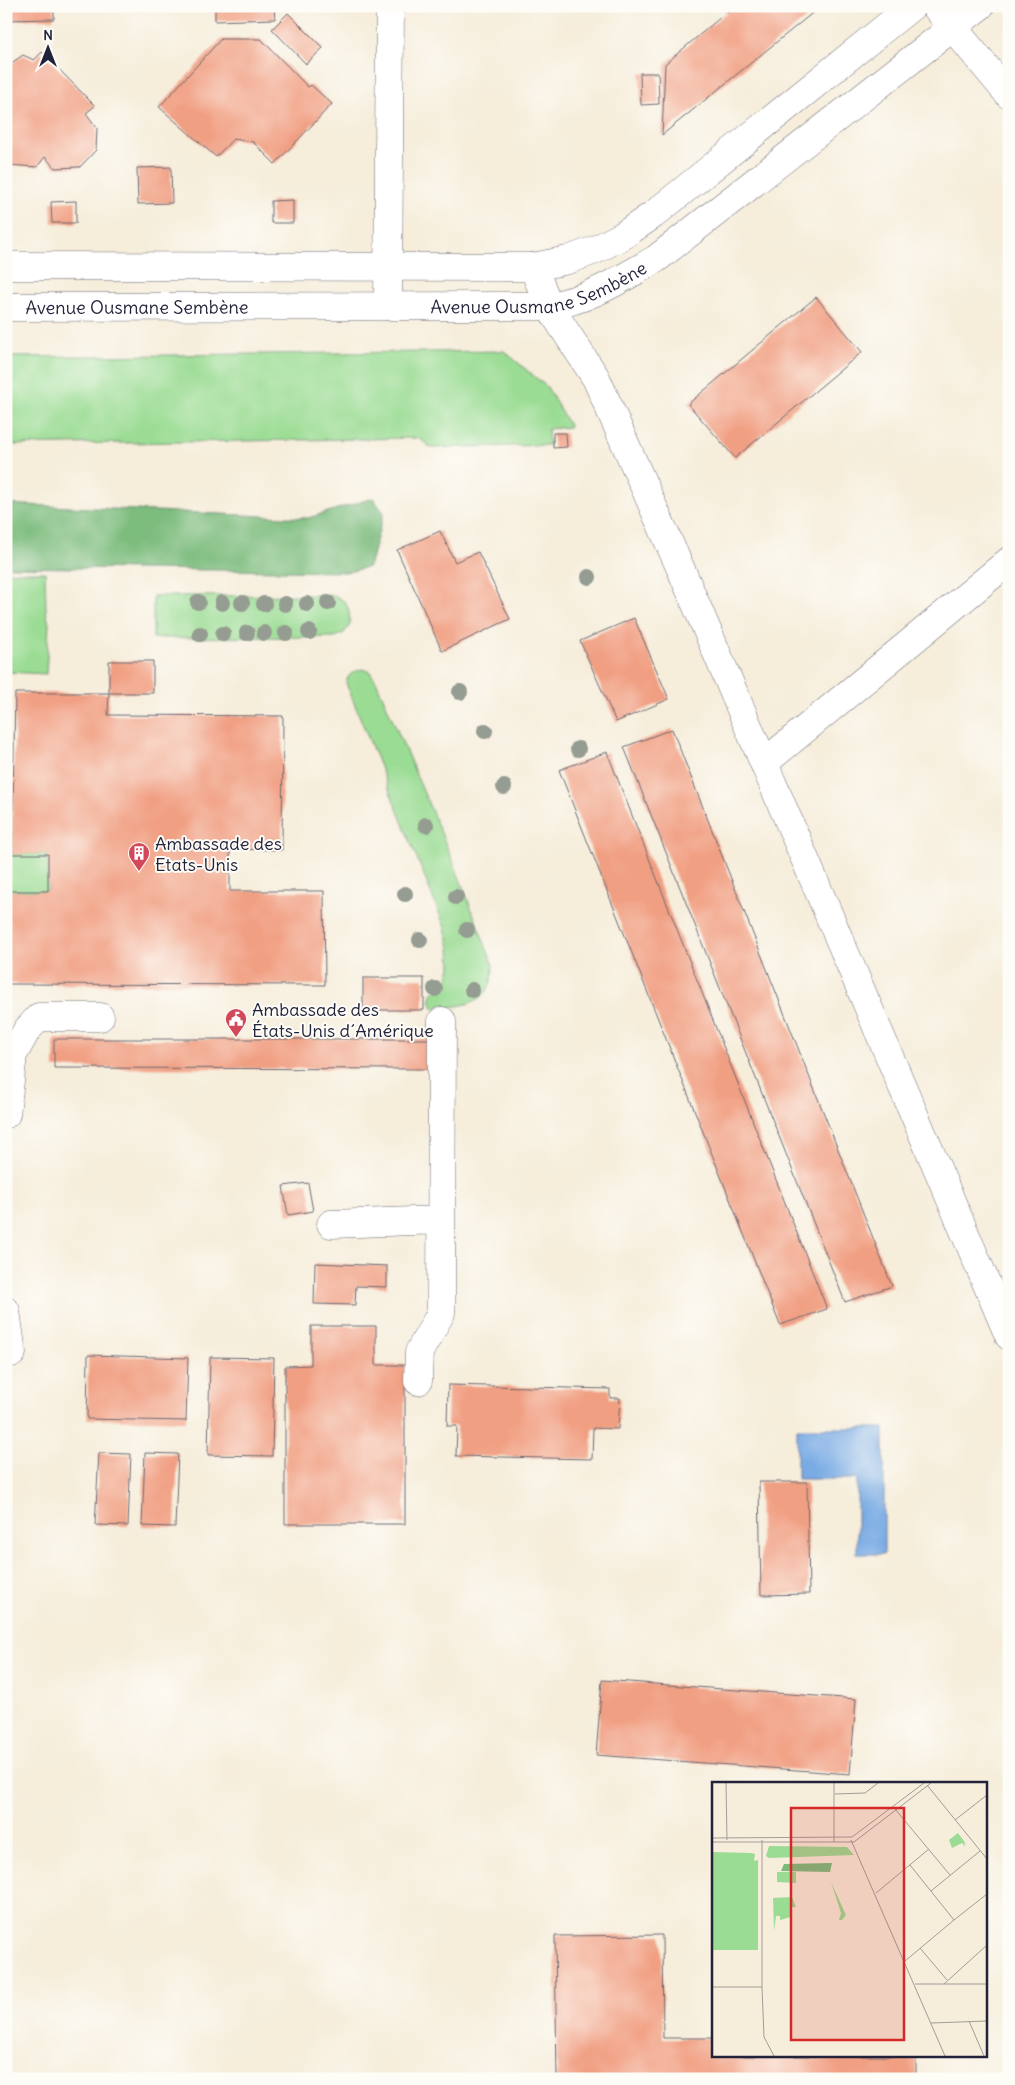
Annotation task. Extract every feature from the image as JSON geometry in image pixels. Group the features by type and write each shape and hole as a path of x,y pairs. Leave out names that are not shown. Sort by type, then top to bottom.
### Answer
{"main road":[{"path":"388,306 390,6"},
{"name":"Avenue Ousmane Sembène","path":"6,266 534,267 561,262 595,250 622,236 653,215 912,6"},
{"path":"935,6 1009,94"},
{"name":"Avenue Ousmane Sembène","path":"6,307 548,306 584,298 609,287 656,259 980,6"},
{"path":"534,267 548,306 596,378 764,763 1009,1336"},
{"path":"764,763 1009,561"},
{"path":"6,1114 14,1055 28,1030 39,1017 100,1017"},
{"path":"418,1381 419,1352 441,1314 442,1021"},
{"path":"331,1224 441,1220"},
{"path":"6,1310 12,1354"}],"green space":[{"path":"504,351 547,387 570,427 548,429 549,445 431,448 419,438 6,445 6,357"},
{"path":"373,498 384,513 369,567 347,572 6,567 6,504 308,518"},
{"path":"6,572 45,572 46,611 49,624 46,674 6,672"},
{"path":"329,595 341,599 347,605 349,613 350,625 344,633 335,637 153,638 153,596"},
{"path":"363,669 370,672 376,681 453,861 493,965 492,978 488,988 483,995 467,1004 434,1009 432,1004 431,996 439,986 447,981 451,966 450,947 444,925 346,683 352,673"},
{"path":"6,805 11,805 12,854 48,854 48,891 6,891"}],"water":[{"path":"797,1428 884,1428 884,1554 857,1554 857,1479 797,1479"}],"building":[{"path":"6,6 54,6 54,19 6,20"},
{"path":"215,6 274,6 275,19 215,21"},
{"path":"734,6 821,6 662,135 665,64"},
{"path":"288,13 323,48 306,64 272,29"},
{"path":"221,39 261,39 308,87 311,85 332,104 275,164 253,142 233,139 216,157 159,107"},
{"path":"42,52 95,106 86,113 97,128 96,150 80,167 55,168 45,157 37,167 6,165 6,59 10,64 23,55 34,60"},
{"path":"640,73 658,73 659,104 641,105"},
{"path":"171,167 172,203 138,204 137,168"},
{"path":"293,200 293,223 271,223 271,201"},
{"path":"76,201 76,223 52,223 51,202"},
{"path":"816,297 862,352 735,458 688,404"},
{"path":"553,433 566,433 567,447 553,448"},
{"path":"440,531 455,562 478,552 510,619 442,651 397,550"},
{"path":"634,618 669,699 616,722 580,641"},
{"path":"109,661 153,661 153,693 109,693"},
{"path":"15,693 109,693 108,715 283,716 282,850 230,849 230,891 324,891 325,985 6,984 6,891 48,891 48,854 12,854"},
{"path":"672,729 892,1286 845,1302 624,747"},
{"path":"607,752 827,1309 780,1325 559,770"},
{"path":"363,978 424,978 424,1010 363,1010"},
{"path":"54,1039 432,1039 431,1069 54,1068"},
{"path":"308,1183 313,1211 288,1215 283,1186"},
{"path":"315,1263 387,1266 387,1287 356,1286 355,1305 314,1304"},
{"path":"311,1326 376,1326 376,1365 405,1365 405,1524 285,1524 285,1366 311,1365"},
{"path":"88,1355 188,1358 186,1421 87,1419"},
{"path":"210,1357 274,1358 272,1456 208,1455"},
{"path":"448,1385 610,1389 610,1398 620,1398 618,1429 593,1428 592,1459 456,1456 457,1426 447,1426"},
{"path":"99,1453 131,1454 128,1526 95,1525"},
{"path":"145,1453 178,1454 175,1527 142,1526"},
{"path":"759,1482 807,1482 809,1594 761,1595"},
{"path":"602,1680 856,1699 850,1774 596,1755"},
{"path":"662,1935 663,2038 712,2038 712,2058 916,2058 916,2079 557,2079 555,1936"}],"place":[{"name":"Ambassade des Etats-Unis","path":"139,872"},
{"name":"Ambassade des États-Unis d´Amérique","path":"236,1038"}]}
